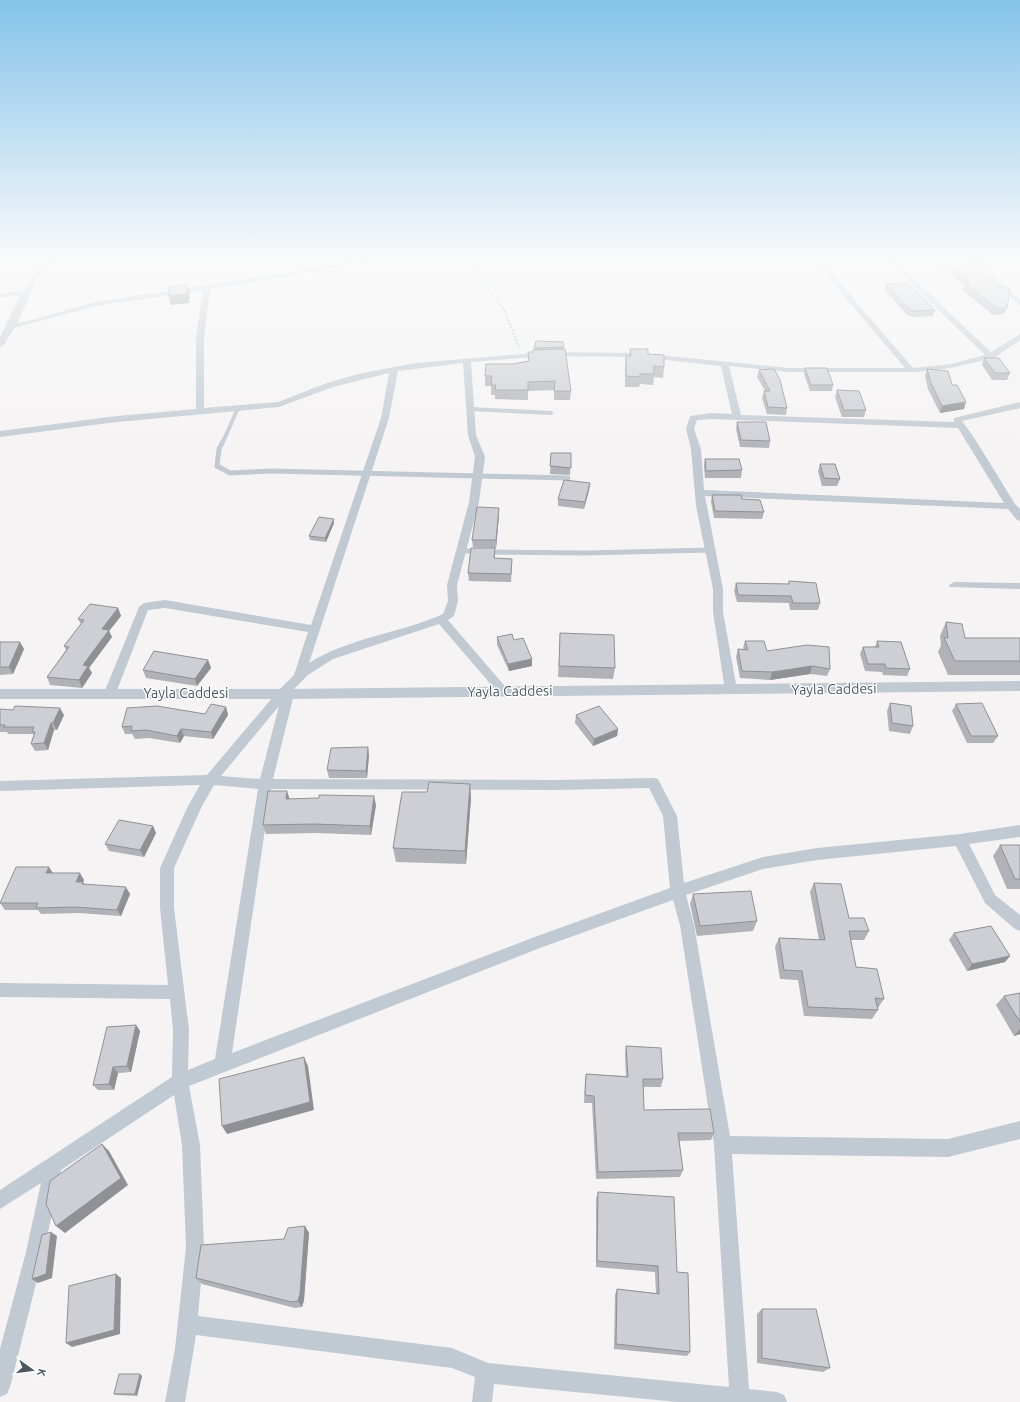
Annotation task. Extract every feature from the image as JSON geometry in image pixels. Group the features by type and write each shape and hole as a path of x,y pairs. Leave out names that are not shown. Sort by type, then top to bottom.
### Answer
{"street":[{"path":"0,344 9,333 10,327"},
{"path":"200,412 200,338 201,327"},
{"path":"874,327 911,370"},
{"path":"961,327 991,356"},
{"path":"0,434 117,419 279,404 330,385 394,369 441,362 547,354 638,355 725,365 789,370 911,370 951,366 991,356 1020,336"},
{"path":"176,1402 185,1349 196,1247 191,1145 180,1081 182,1030 167,908 167,868 195,806 210,780 304,672 329,656 430,624 448,616 452,609 452,585 474,502 480,457 472,434 467,361"},
{"path":"725,365 737,417"},
{"path":"299,677 385,418 394,369"},
{"path":"1020,405 957,420 969,436 1020,518"},
{"path":"731,690 718,612 718,589 700,493 696,450 690,429 693,418 711,416 960,425"},
{"path":"700,493 1015,508"},
{"path":"954,585 1020,586"},
{"path":"110,693 144,607 164,604 315,629"},
{"path":"441,619 503,691"},
{"name":"Yayla Caddesi","path":"0,694 285,694 1020,686"},
{"path":"222,1065 265,784 285,694"},
{"path":"0,786 210,780 265,784 556,785 653,783 670,816 678,892 687,925 723,1145 740,1398"},
{"path":"0,1200 180,1081 537,943 719,877 763,863 817,854 960,840 1020,831"},
{"path":"960,840 990,899 1020,924"},
{"path":"0,990 178,992"},
{"path":"723,1145 948,1148 1020,1130"},
{"path":"0,1387 35,1252 54,1163"},
{"path":"187,1324 452,1358 485,1372 777,1402"},
{"path":"482,1402 485,1372"}],"lane":[{"path":"238,408 230,429 219,449 217,466 230,473 272,472 568,478"},
{"path":"470,409 551,413"},
{"path":"460,551 586,553 710,550"}],"path":[{"path":"511,327 523,356"}],"building":[{"path":"536,341 563,342 564,347 534,348"},
{"path":"565,349 571,391 554,391 555,381 528,382 528,390 495,390 496,385 491,385 492,376 485,376 486,364 513,364 529,361 528,352 533,352 533,350"},
{"path":"630,349 648,349 648,354 664,355 664,367 654,366 654,374 640,374 640,377 626,376 626,356 631,356"},
{"path":"984,358 999,358 1010,373 995,373"},
{"path":"805,368 827,368 833,385 811,385"},
{"path":"774,369 780,380 787,408 768,407 764,391 770,391 759,370"},
{"path":"927,369 948,371 952,385 957,385 966,402 942,406 931,383"},
{"path":"837,390 859,391 866,410 844,410"},
{"path":"737,422 766,422 770,441 741,440"},
{"path":"551,453 571,453 571,468 550,466"},
{"path":"705,459 739,459 742,470 706,471"},
{"path":"820,464 835,464 840,479 824,478"},
{"path":"564,480 590,483 585,502 558,499"},
{"path":"712,495 741,495 742,499 760,500 764,512 715,511"},
{"path":"477,507 499,508 496,540 472,540"},
{"path":"319,517 334,519 325,538 309,536"},
{"path":"471,548 495,548 494,558 512,559 511,574 468,573"},
{"path":"789,581 816,583 820,603 793,603 791,596 738,595 736,583 789,584"},
{"path":"90,604 118,608 102,629 109,630 83,665 88,666 79,680 47,677 69,647 64,646 84,620 78,619"},
{"path":"946,622 962,624 965,638 1020,638 1020,661 955,661 944,638 948,638"},
{"path":"560,633 614,635 615,668 559,666"},
{"path":"512,634 514,640 523,638 532,659 508,664 497,637"},
{"path":"745,641 764,641 767,651 807,645 829,647 830,669 812,666 772,672 742,671 738,649 748,650"},
{"path":"877,641 901,642 910,669 886,668 885,664 868,664 863,647 879,647"},
{"path":"0,642 20,642 9,667 0,667"},
{"path":"154,651 208,660 195,679 143,670"},
{"path":"890,703 911,706 913,726 892,723"},
{"path":"982,703 998,736 971,736 956,704"},
{"path":"211,704 226,707 211,732 181,729 177,736 146,730 131,731 132,726 122,727 127,708 157,706 205,714"},
{"path":"15,706 60,708 53,723 51,723 44,743 31,744 35,732 32,732 34,727 4,727 5,725 0,725 0,709 13,710"},
{"path":"599,706 618,729 594,739 576,715"},
{"path":"368,747 366,771 327,770 331,748"},
{"path":"429,782 470,784 465,851 393,848 402,792 427,792"},
{"path":"268,791 287,791 286,799 319,798 319,795 374,796 370,826 314,824 263,825"},
{"path":"119,820 153,826 140,850 105,844"},
{"path":"1000,845 1020,845 1020,879 1015,879"},
{"path":"16,867 49,867 46,873 80,873 76,882 83,882 82,884 126,887 117,910 75,907 36,908 38,903 0,903"},
{"path":"814,883 841,884 849,918 864,918 869,931 849,931 856,967 877,969 884,999 875,998 878,1010 808,1007 802,971 784,970 779,938 825,940"},
{"path":"751,891 757,921 700,926 693,894"},
{"path":"991,926 1010,956 972,964 954,933"},
{"path":"1020,993 1020,1022 1004,996"},
{"path":"136,1025 127,1066 113,1067 109,1084 93,1085 107,1027"},
{"path":"626,1046 661,1048 663,1079 643,1079 644,1110 710,1109 714,1133 678,1133 683,1170 598,1172 594,1096 585,1095 586,1074 628,1077"},
{"path":"304,1057 310,1102 222,1126 219,1079"},
{"path":"102,1144 121,1178 56,1226 46,1204 50,1181"},
{"path":"598,1192 674,1197 677,1272 688,1273 690,1352 616,1344 617,1289 659,1294 658,1266 597,1261"},
{"path":"305,1226 300,1294 298,1301 291,1302 196,1278 201,1245 284,1239 288,1228"},
{"path":"51,1232 46,1274 32,1279 42,1235"},
{"path":"116,1274 114,1330 66,1343 69,1286"},
{"path":"762,1309 816,1309 830,1368 762,1358"},
{"path":"119,1374 140,1374 135,1394 114,1394"}]}
